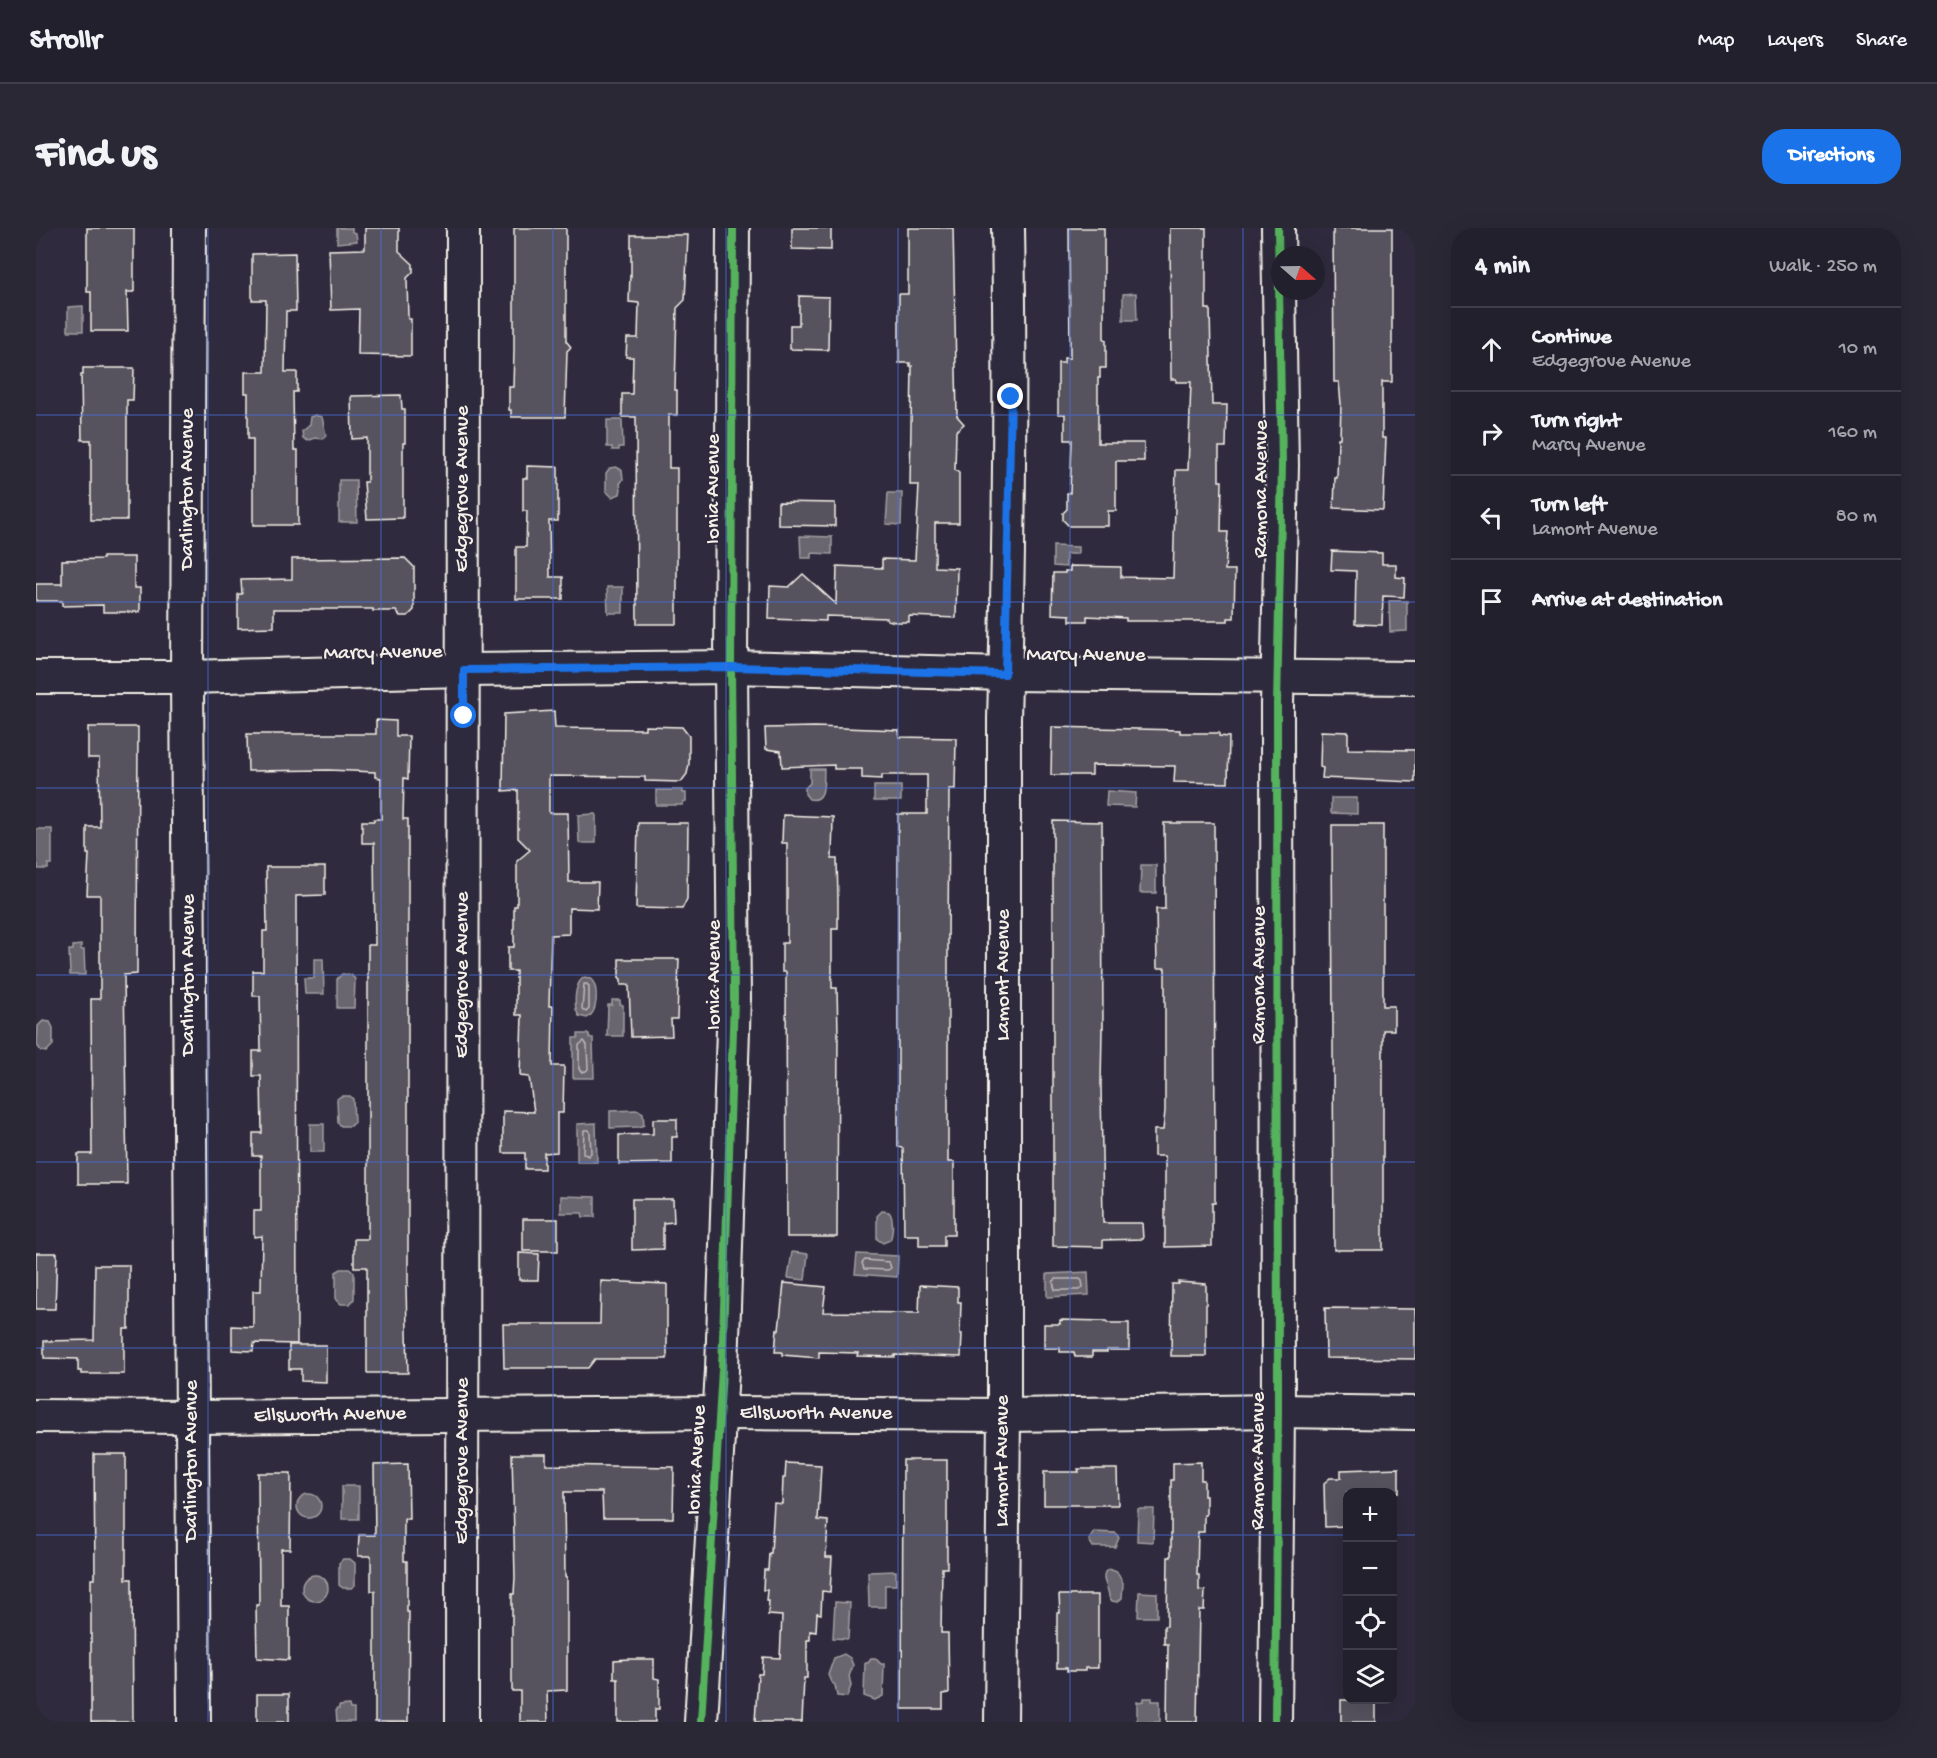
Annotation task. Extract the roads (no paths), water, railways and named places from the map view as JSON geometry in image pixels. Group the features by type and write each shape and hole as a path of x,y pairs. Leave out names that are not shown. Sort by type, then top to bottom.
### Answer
{"street":[{"name":"Darlington Avenue","path":"189,228 187,677 194,1722"},
{"name":"Edgegrove Avenue","path":"462,228 464,670 462,1722"},
{"name":"Ionia Avenue","path":"701,1722 720,1413 731,1148 734,998 731,667 733,228"},
{"name":"Lamont Avenue","path":"1000,1722 1004,1415 1004,719 1011,397 1008,228"},
{"name":"Ramona Avenue","path":"1275,1722 1278,1411 1278,676 1282,465 1278,228"},
{"name":"Marcy Avenue","path":"36,677 187,677 464,670 731,667 1005,674 1415,678"},
{"name":"Ellsworth Avenue","path":"36,1416 720,1413 1004,1415 1278,1411 1415,1413"}],"water":[{"path":"337,228 352,228 352,232 356,233 357,241 337,243"},
{"path":"1136,293 1137,320 1123,320 1123,294"},
{"path":"83,306 83,331 68,331 68,307"},
{"path":"315,415 322,417 326,435 323,439 315,438 308,441 303,438 302,431 309,425 310,417"},
{"path":"607,420 622,420 623,447 619,447 619,450 607,447"},
{"path":"616,467 622,470 623,479 620,484 620,494 612,497 606,491 606,473 610,468"},
{"path":"339,480 356,480 357,522 339,522"},
{"path":"888,493 902,493 901,525 886,524"},
{"path":"800,536 832,537 832,554 811,553 811,558 801,558"},
{"path":"1053,546 1078,547 1078,554 1066,554 1066,567 1053,566"},
{"path":"607,587 623,587 623,613 608,613"},
{"path":"1389,601 1407,601 1407,631 1390,632"},
{"path":"810,769 824,769 823,790 819,798 815,799 809,799 805,794 805,788 810,783"},
{"path":"874,786 901,786 901,801 874,801"},
{"path":"656,790 683,790 683,793 686,793 686,801 682,805 656,805"},
{"path":"1107,791 1136,793 1135,807 1106,806"},
{"path":"1331,798 1357,798 1357,814 1331,813"},
{"path":"596,814 596,843 579,843 578,815"},
{"path":"36,829 52,829 52,864 48,864 48,869 38,869 36,864"},
{"path":"1141,865 1156,865 1156,893 1140,893"},
{"path":"81,945 81,950 84,950 85,975 70,975 69,950 73,950 73,946"},
{"path":"314,959 323,959 324,994 305,994 304,978 314,978"},
{"path":"342,974 351,975 355,979 354,1008 337,1008 337,979"},
{"path":"583,978 591,979 596,994 595,1006 587,1018 579,1016 575,1002 576,991"},
{"path":"612,1000 620,1000 620,1004 623,1005 623,1036 607,1036 608,1005 612,1005"},
{"path":"43,1021 50,1022 53,1028 53,1045 46,1052 41,1051 37,1045 38,1026"},
{"path":"578,1034 589,1034 589,1038 593,1038 594,1078 573,1078 573,1038 578,1038"},
{"path":"341,1096 350,1096 353,1099 354,1123 351,1126 341,1126 338,1123 337,1099"},
{"path":"638,1110 643,1113 644,1125 610,1128 610,1111"},
{"path":"596,1123 597,1162 577,1162 577,1124"},
{"path":"310,1124 324,1124 324,1152 310,1152"},
{"path":"561,1196 595,1197 595,1217 583,1217 582,1213 561,1213"},
{"path":"882,1211 889,1212 892,1218 890,1240 883,1243 877,1239 877,1216"},
{"path":"792,1252 808,1254 805,1280 788,1278"},
{"path":"857,1254 898,1256 897,1277 855,1274"},
{"path":"341,1269 350,1269 354,1272 354,1299 350,1304 341,1304 336,1299 336,1272"},
{"path":"1088,1272 1089,1295 1047,1297 1047,1274"},
{"path":"342,1486 359,1486 359,1519 342,1519"},
{"path":"309,1494 318,1497 321,1506 318,1515 309,1518 300,1515 297,1506 300,1497"},
{"path":"1138,1509 1154,1509 1153,1542 1137,1541"},
{"path":"1094,1532 1116,1533 1119,1538 1115,1547 1093,1547 1089,1540"},
{"path":"343,1559 350,1559 355,1563 355,1585 351,1588 343,1588 339,1585 339,1563"},
{"path":"1109,1569 1117,1572 1123,1583 1122,1598 1117,1602 1112,1601 1109,1597 1105,1581 1105,1572"},
{"path":"896,1571 896,1585 885,1585 885,1607 869,1607 868,1572"},
{"path":"315,1575 324,1579 328,1588 324,1597 315,1601 306,1597 302,1588 306,1579"},
{"path":"1139,1592 1157,1593 1157,1617 1138,1617"},
{"path":"835,1602 850,1603 848,1639 833,1638"},
{"path":"844,1654 850,1658 853,1665 849,1676 851,1686 847,1697 837,1696 835,1685 828,1675 834,1658"},
{"path":"871,1659 884,1664 883,1696 875,1700 864,1696 865,1663"},
{"path":"1144,1698 1160,1701 1160,1722 1137,1722 1137,1702 1144,1701"},
{"path":"349,1705 350,1709 354,1709 354,1722 337,1722 336,1709 339,1709 339,1706"}]}
